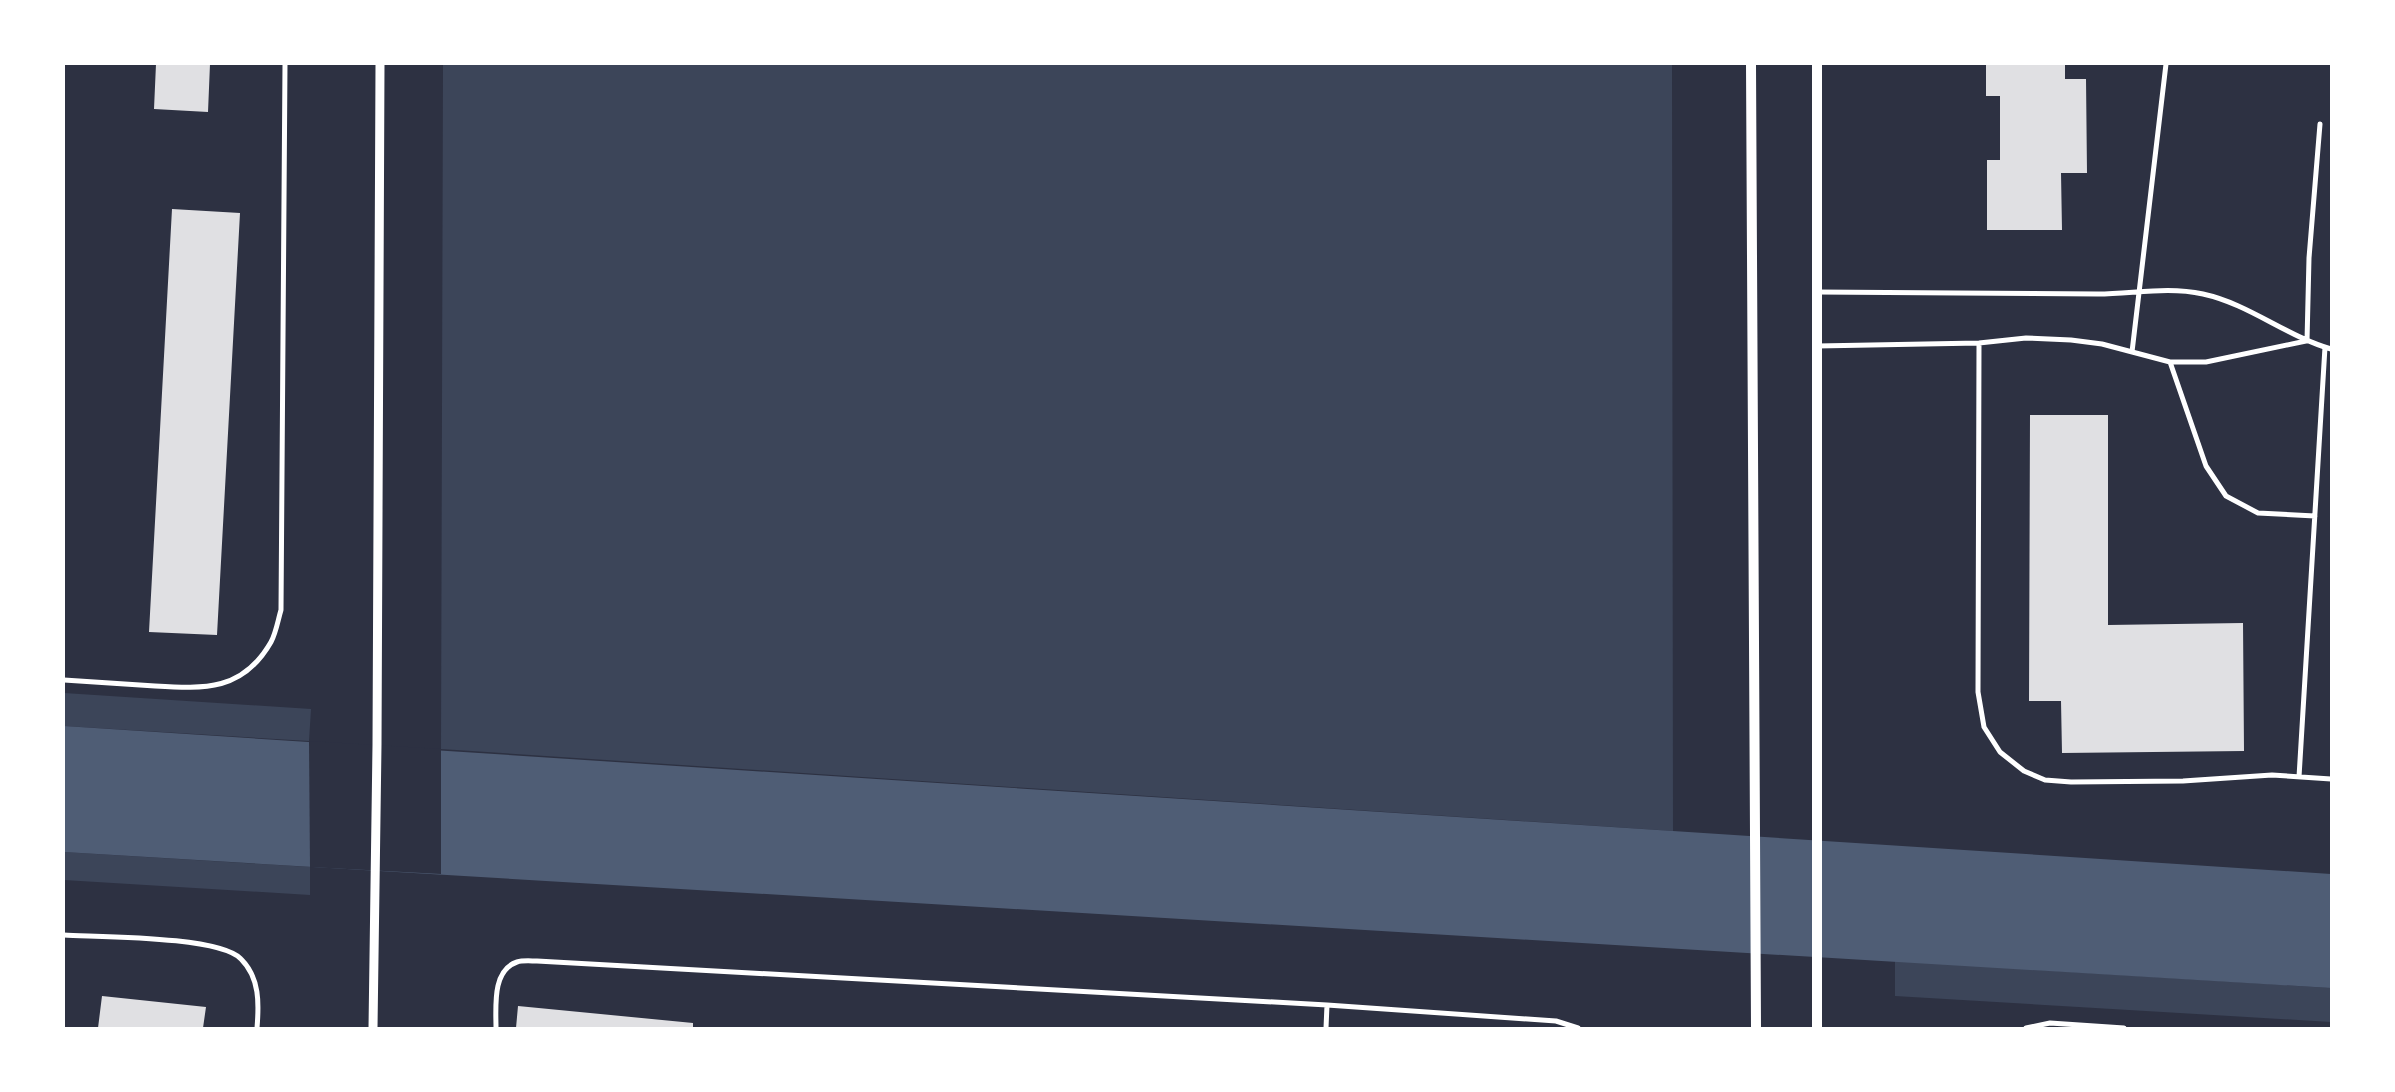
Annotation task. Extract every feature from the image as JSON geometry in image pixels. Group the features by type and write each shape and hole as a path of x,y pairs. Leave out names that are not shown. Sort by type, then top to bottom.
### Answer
{"main road":[{"path":"1751,64 1756,1028"},
{"path":"1817,64 1817,1028"}],"street":[{"path":"64,680 189,688 214,687 236,679 256,664 272,641 281,610 285,64"},
{"path":"373,1028 377,745 380,64"},
{"path":"2132,352 2141,291 2166,64"},
{"path":"2307,341 2309,258 2320,124"},
{"path":"1817,292 2110,294 2169,290 2202,294 2238,304 2307,341 2331,349"},
{"path":"1817,346 1979,342 2026,338 2071,340 2102,344 2170,362 2206,362 2307,341"},
{"path":"1979,342 1978,692 1984,727 2000,752 2024,771 2045,780 2071,782 2183,781 2272,775 2331,779"},
{"path":"2299,777 2325,347"},
{"path":"2170,362 2206,466 2226,496 2258,513 2315,516"},
{"path":"64,935 198,944 223,949 241,958 253,975 259,1004 257,1028"},
{"path":"496,1028 497,994 500,978 507,967 518,962 537,961 1327,1005 1556,1021 1578,1028"},
{"path":"1326,1028 1327,1005"},
{"path":"2026,1028 2050,1023 2124,1028"}],"shaded area":[{"path":"443,64 1672,64 1673,831 441,749"},
{"path":"64,693 311,709 309,741 64,726"},
{"path":"64,726 2331,874 2331,988 64,852"},
{"path":"64,852 310,867 310,895 64,880"},
{"path":"1895,961 2331,988 2331,1022 1895,996"}],"pier":[{"path":"309,741 441,749 441,874 310,867"}],"building":[{"path":"156,64 210,64 208,112 154,109"},
{"path":"1986,64 2065,64 2065,79 2086,79 2087,173 2061,173 2062,230 1987,230 1987,160 2000,160 2000,96 1986,96"},
{"path":"172,209 240,213 217,635 149,632"},
{"path":"2030,415 2108,415 2108,625 2243,623 2244,751 2062,753 2061,701 2029,701"},
{"path":"102,996 206,1007 203,1028 98,1028"},
{"path":"518,1006 693,1023 693,1028 516,1028"}]}
